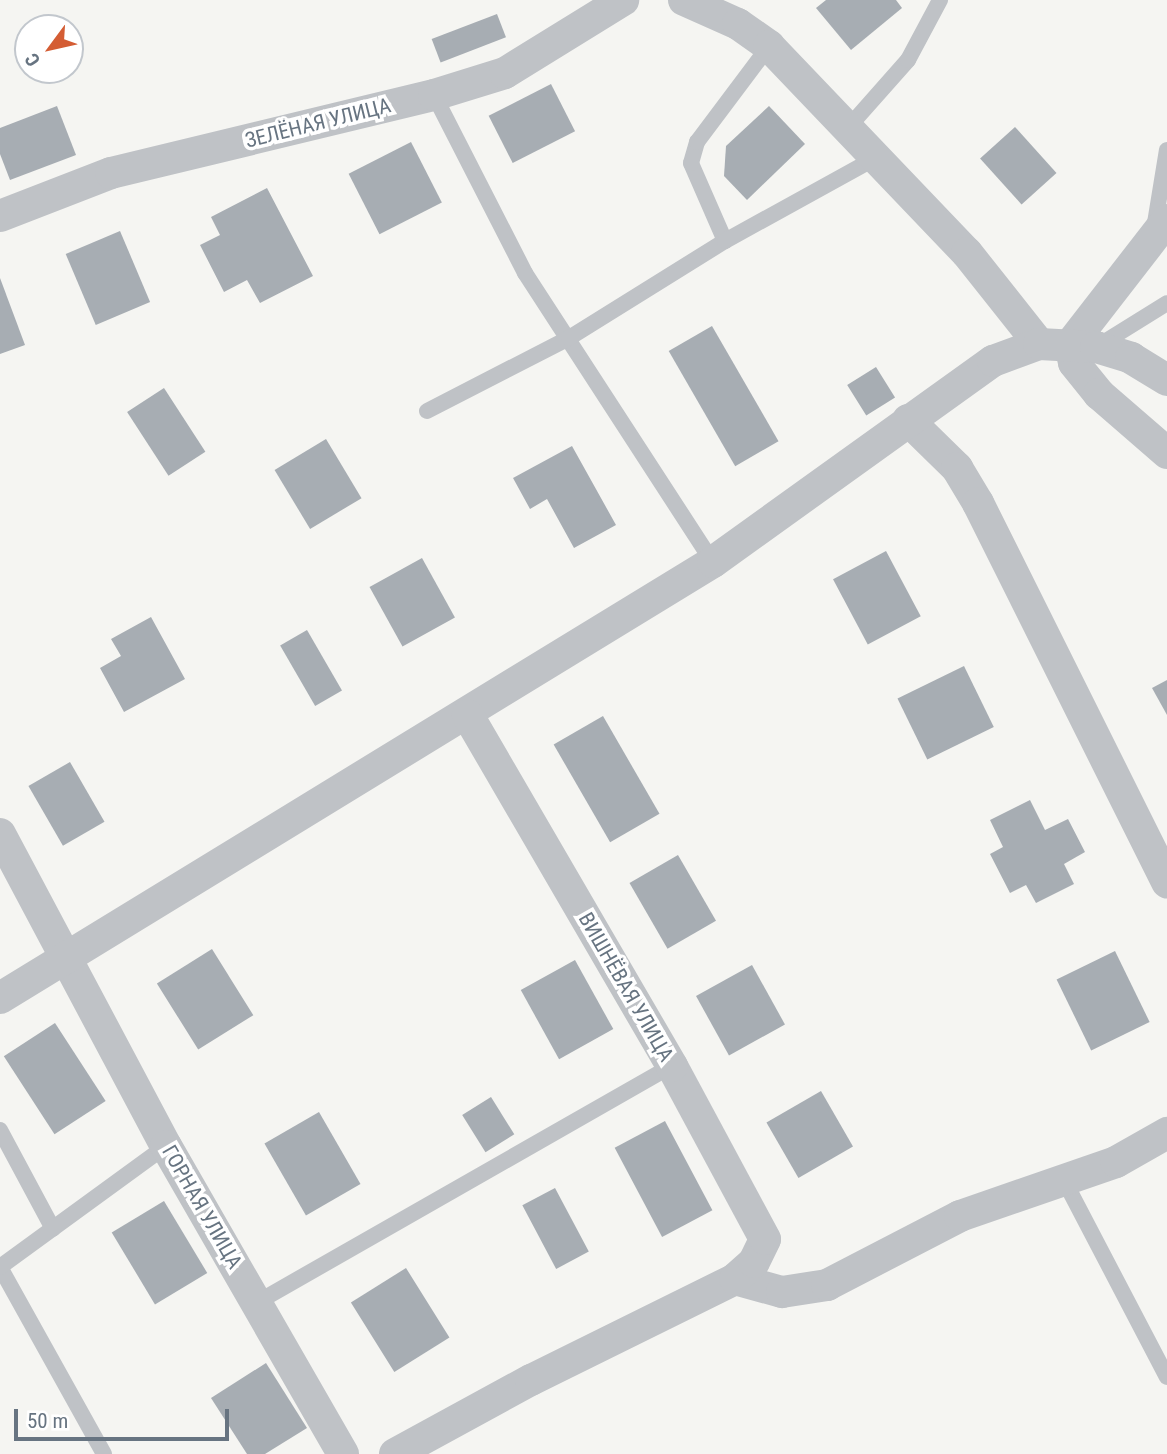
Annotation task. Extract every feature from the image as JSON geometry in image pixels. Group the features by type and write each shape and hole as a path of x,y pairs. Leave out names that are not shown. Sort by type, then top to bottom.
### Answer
{"street":[{"name":"ЗЕЛЁНАЯ УЛИЦА","path":"0,216 111,173 435,95 505,73 622,0"},
{"path":"684,0 738,24 769,46 846,130 877,157 967,253 1039,344"},
{"path":"1160,229 1074,363 1099,394 1167,453"},
{"path":"0,998 468,715 713,562 993,361 1039,344 1083,346 1131,358 1167,380"},
{"path":"908,420 957,468 978,503 1167,882"},
{"name":"ВИШНЁВАЯ УЛИЦА","path":"468,715 762,1227 765,1239 745,1271"},
{"name":"ГОРНАЯ УЛИЦА","path":"0,834 166,1146 343,1454"},
{"path":"395,1454 531,1380 745,1271 782,1292 816,1288 960,1216 1065,1182 1116,1162 1167,1133"}],"lane":[{"path":"846,130 908,60 940,0"},
{"path":"724,241 691,163 697,142 769,46"},
{"path":"435,95 525,273 713,562"},
{"path":"1160,229 1167,150"},
{"path":"427,411 569,338 724,241 877,157"},
{"path":"1083,346 1167,303"},
{"path":"256,1303 671,1066"},
{"path":"0,1130 53,1228"},
{"path":"101,1453 0,1267 166,1146"},
{"path":"1065,1182 1167,1377"}],"building":[{"path":"826,0 896,0 902,8 851,50 816,8"},
{"path":"497,14 506,37 441,62 432,39"},
{"path":"551,84 575,131 513,163 489,116"},
{"path":"57,106 76,155 10,180 0,154 0,128"},
{"path":"769,106 805,144 747,200 724,176 726,146"},
{"path":"1015,127 1056,173 1022,205 980,158"},
{"path":"411,142 442,203 380,234 349,174"},
{"path":"267,188 313,276 260,303 247,280 224,292 200,245 220,235 211,217"},
{"path":"120,231 150,302 96,325 66,254"},
{"path":"0,278 25,345 0,354"},
{"path":"712,326 779,441 735,466 669,351"},
{"path":"876,367 895,398 866,416 847,385"},
{"path":"164,388 205,452 168,476 127,412"},
{"path":"326,439 362,498 310,529 275,470"},
{"path":"572,446 616,525 574,548 547,499 530,509 513,478"},
{"path":"886,551 921,616 868,645 833,579"},
{"path":"422,558 455,617 402,647 370,587"},
{"path":"151,617 185,679 124,712 100,668 121,656 111,639"},
{"path":"307,630 342,691 315,706 280,646"},
{"path":"964,666 994,727 927,760 897,698"},
{"path":"1167,680 1167,715 1152,688"},
{"path":"603,716 660,814 610,842 554,744"},
{"path":"70,762 104,822 63,846 28,786"},
{"path":"1030,800 1045,830 1068,819 1085,852 1064,864 1074,884 1036,903 1026,885 1010,893 990,854 1003,847 990,820"},
{"path":"678,855 716,921 668,949 630,883"},
{"path":"212,949 253,1015 198,1050 157,983"},
{"path":"1115,951 1150,1022 1091,1050 1057,979"},
{"path":"575,960 613,1029 559,1059 521,990"},
{"path":"752,965 785,1024 729,1056 696,996"},
{"path":"55,1023 106,1101 54,1134 4,1056"},
{"path":"821,1091 853,1146 798,1178 766,1122"},
{"path":"491,1097 514,1134 485,1152 462,1115"},
{"path":"319,1112 360,1184 306,1215 264,1144"},
{"path":"665,1121 712,1210 662,1237 615,1148"},
{"path":"555,1188 589,1252 556,1269 522,1205"},
{"path":"164,1201 207,1273 155,1304 112,1232"},
{"path":"406,1268 449,1338 394,1372 351,1302"},
{"path":"266,1363 307,1428 265,1454 247,1454 211,1398"}]}
